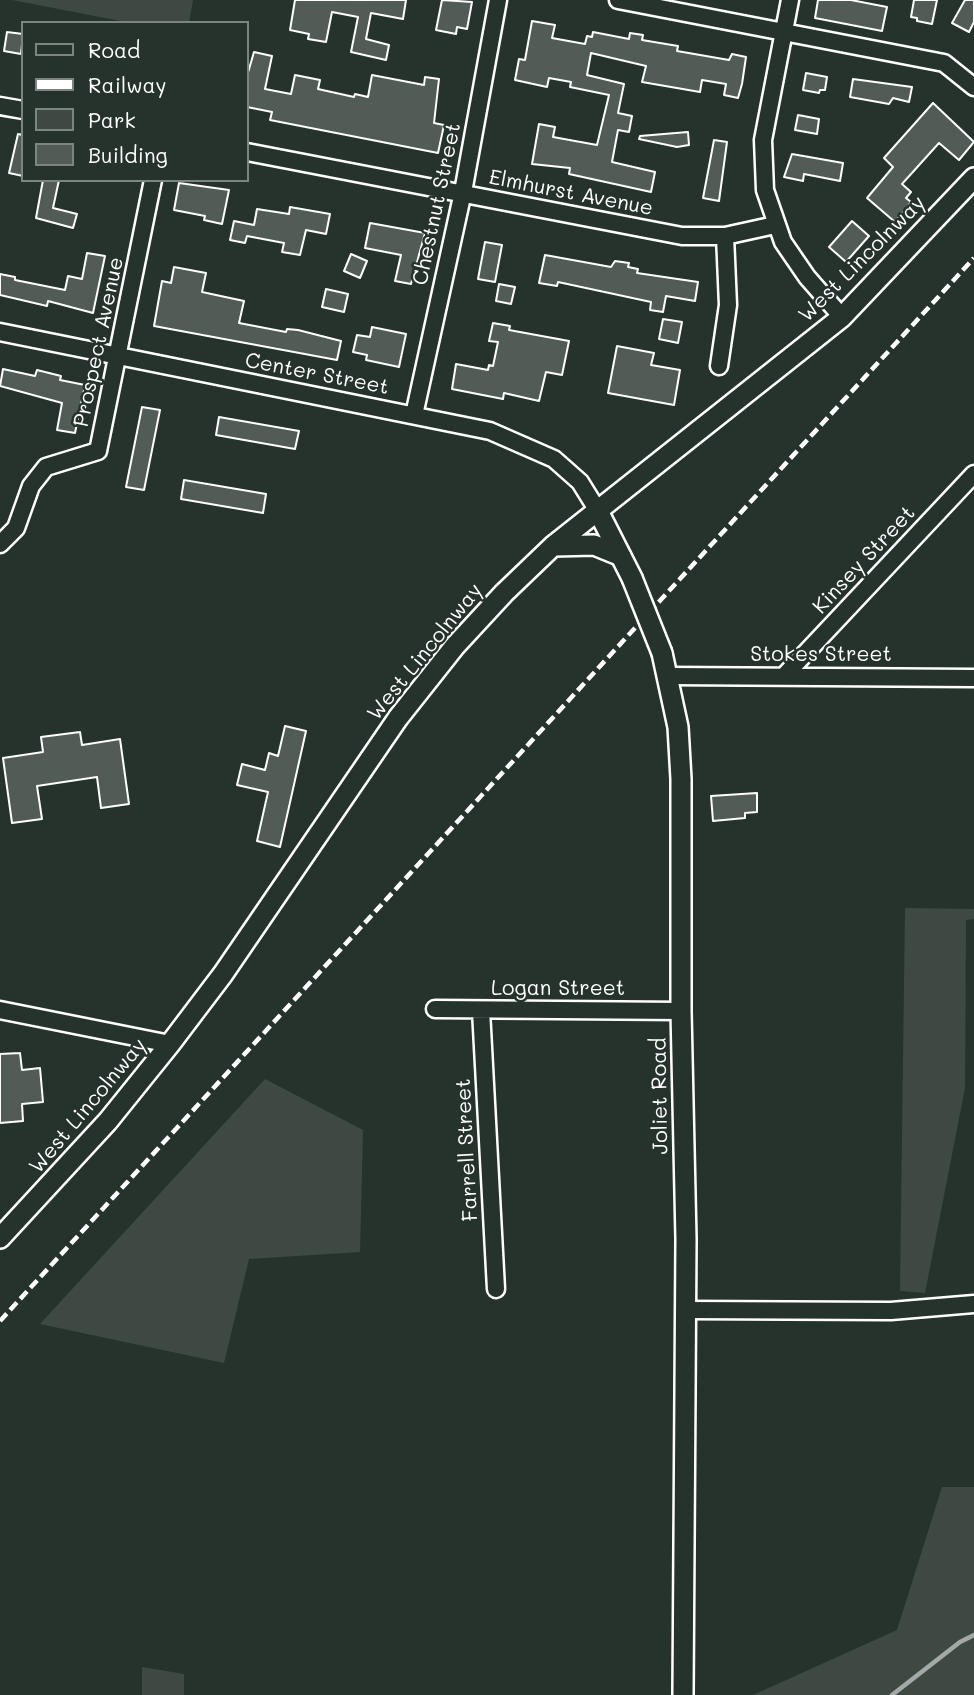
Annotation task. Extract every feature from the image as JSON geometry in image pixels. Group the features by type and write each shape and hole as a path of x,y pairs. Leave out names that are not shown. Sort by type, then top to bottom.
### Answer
{"main road":[{"name":"West Lincolnway","path":"0,1238 108,1121 170,1044 223,974 398,718 455,646 553,546 842,317 974,178"},
{"name":"Joliet Road","path":"598,511 632,578 662,653 678,727 681,779 681,1011 686,1310 682,1695"},
{"path":"553,546 594,545 621,555"}],"street":[{"name":"Chestnut Street","path":"414,415 463,192 498,0"},
{"path":"618,0 944,63 974,87"},
{"path":"790,0 763,140 765,190 775,225 807,277 842,317"},
{"path":"0,106 21,110"},
{"name":"Elmhurst Avenue","path":"248,152 682,236 725,236 775,225"},
{"name":"Prospect Avenue","path":"0,544 16,528 31,485 46,467 98,451 153,182"},
{"path":"719,366 728,305 725,236"},
{"name":"Center Street","path":"0,332 490,431 554,459 580,482 598,511"},
{"name":"Kinsey Street","path":"785,675 974,474"},
{"name":"Stokes Street","path":"668,676 974,678"},
{"name":"Logan Street","path":"435,1009 681,1011"},
{"path":"0,1010 170,1044"},
{"name":"Farrell Street","path":"481,1010 496,1289"},
{"path":"686,1310 891,1311 974,1304"}],"green space":[{"path":"12,0 193,0 189,21 121,21"},
{"path":"905,908 974,909 974,919 966,920 965,1088 925,1293 900,1291"},
{"path":"265,1079 363,1130 360,1252 249,1259 224,1363 40,1324"},
{"path":"942,1487 974,1487 974,1695 753,1695 897,1630"},
{"path":"142,1667 184,1674 184,1695 142,1695"}],"building":[{"path":"295,0 406,0 403,19 371,13 366,39 389,45 386,60 351,52 358,17 332,12 326,42 308,39 309,34 290,30"},
{"path":"442,0 472,2 467,29 457,27 456,34 436,30"},
{"path":"818,0 851,0 887,7 882,31 815,18"},
{"path":"914,0 937,0 932,24 911,17"},
{"path":"965,0 974,0 974,22 969,32 952,23"},
{"path":"532,21 555,25 552,38 585,44 587,36 592,37 593,32 629,39 630,33 643,35 642,40 678,46 677,51 729,60 732,54 746,57 738,98 724,95 726,84 702,80 700,92 642,82 646,66 591,53 587,75 624,84 618,113 632,116 629,132 618,130 612,162 655,172 651,192 569,174 570,168 532,164 539,124 555,127 553,137 597,145 609,95 570,87 571,82 549,78 547,87 515,80 519,59 525,60"},
{"path":"7,32 21,34 21,54 4,51"},
{"path":"254,52 272,56 265,89 291,94 295,75 320,80 318,89 354,97 355,94 368,97 372,75 424,85 425,77 439,79 434,123 444,125 438,153 270,120 272,112 248,107 248,73"},
{"path":"806,73 827,77 825,90 820,90 819,93 803,90"},
{"path":"853,79 912,87 909,102 893,98 889,104 850,97"},
{"path":"933,103 974,142 959,160 939,143 902,184 911,192 906,198 911,202 895,222 867,198 893,167 884,158"},
{"path":"798,115 819,119 817,134 795,130"},
{"path":"688,132 689,145 677,147 639,139 640,136"},
{"path":"18,134 21,135 21,176 9,173"},
{"path":"714,140 727,142 719,201 703,198"},
{"path":"792,154 843,163 840,181 804,174 803,181 784,177"},
{"path":"43,182 59,182 53,208 77,214 73,228 36,218"},
{"path":"179,183 229,190 222,224 204,220 205,216 174,210"},
{"path":"290,207 330,214 326,234 306,230 300,255 282,252 284,243 247,236 245,243 230,240 234,221 254,225 257,209 289,214"},
{"path":"852,221 869,236 846,262 829,247"},
{"path":"370,223 425,233 411,284 395,281 401,255 365,248"},
{"path":"485,242 502,245 495,282 478,279"},
{"path":"87,253 105,256 93,313 48,301 47,306 0,295 0,274 15,277 15,280 65,290 68,276 82,279"},
{"path":"351,254 367,261 360,278 344,271"},
{"path":"545,255 611,267 615,261 629,263 628,267 638,269 637,273 698,282 695,301 666,296 663,312 650,310 651,302 558,282 557,286 539,283"},
{"path":"174,267 206,273 202,292 244,301 239,323 286,332 287,329 298,330 341,341 337,360 154,326 162,281 171,283"},
{"path":"499,284 515,287 511,304 496,301"},
{"path":"326,289 348,294 344,312 322,307"},
{"path":"663,319 682,322 678,343 659,339"},
{"path":"493,323 510,326 509,330 569,341 562,375 546,372 539,401 504,393 503,399 452,389 456,364 488,370 489,365 493,366 498,342 489,341"},
{"path":"372,327 406,334 399,367 366,360 367,355 353,352 357,335 370,337"},
{"path":"617,346 654,353 651,365 680,370 674,405 608,393"},
{"path":"3,369 35,376 37,370 61,376 60,380 85,385 75,433 57,430 62,403 0,386"},
{"path":"142,407 160,410 144,490 126,487"},
{"path":"219,417 299,431 295,449 216,435"},
{"path":"184,480 266,494 263,513 181,499"},
{"path":"285,726 306,731 280,847 257,841 268,792 237,785 242,764 265,770 269,753 278,756"},
{"path":"80,732 82,745 120,739 129,804 101,808 97,777 37,786 42,819 12,823 3,758 43,752 41,737"},
{"path":"757,793 757,812 745,813 745,818 713,821 711,796"},
{"path":"20,1053 22,1070 40,1068 43,1102 22,1104 23,1121 0,1123 0,1054"}],"waterway":[{"path":"892,1695 960,1642 974,1635"}],"railway":[{"path":"0,1321 974,258"}]}
